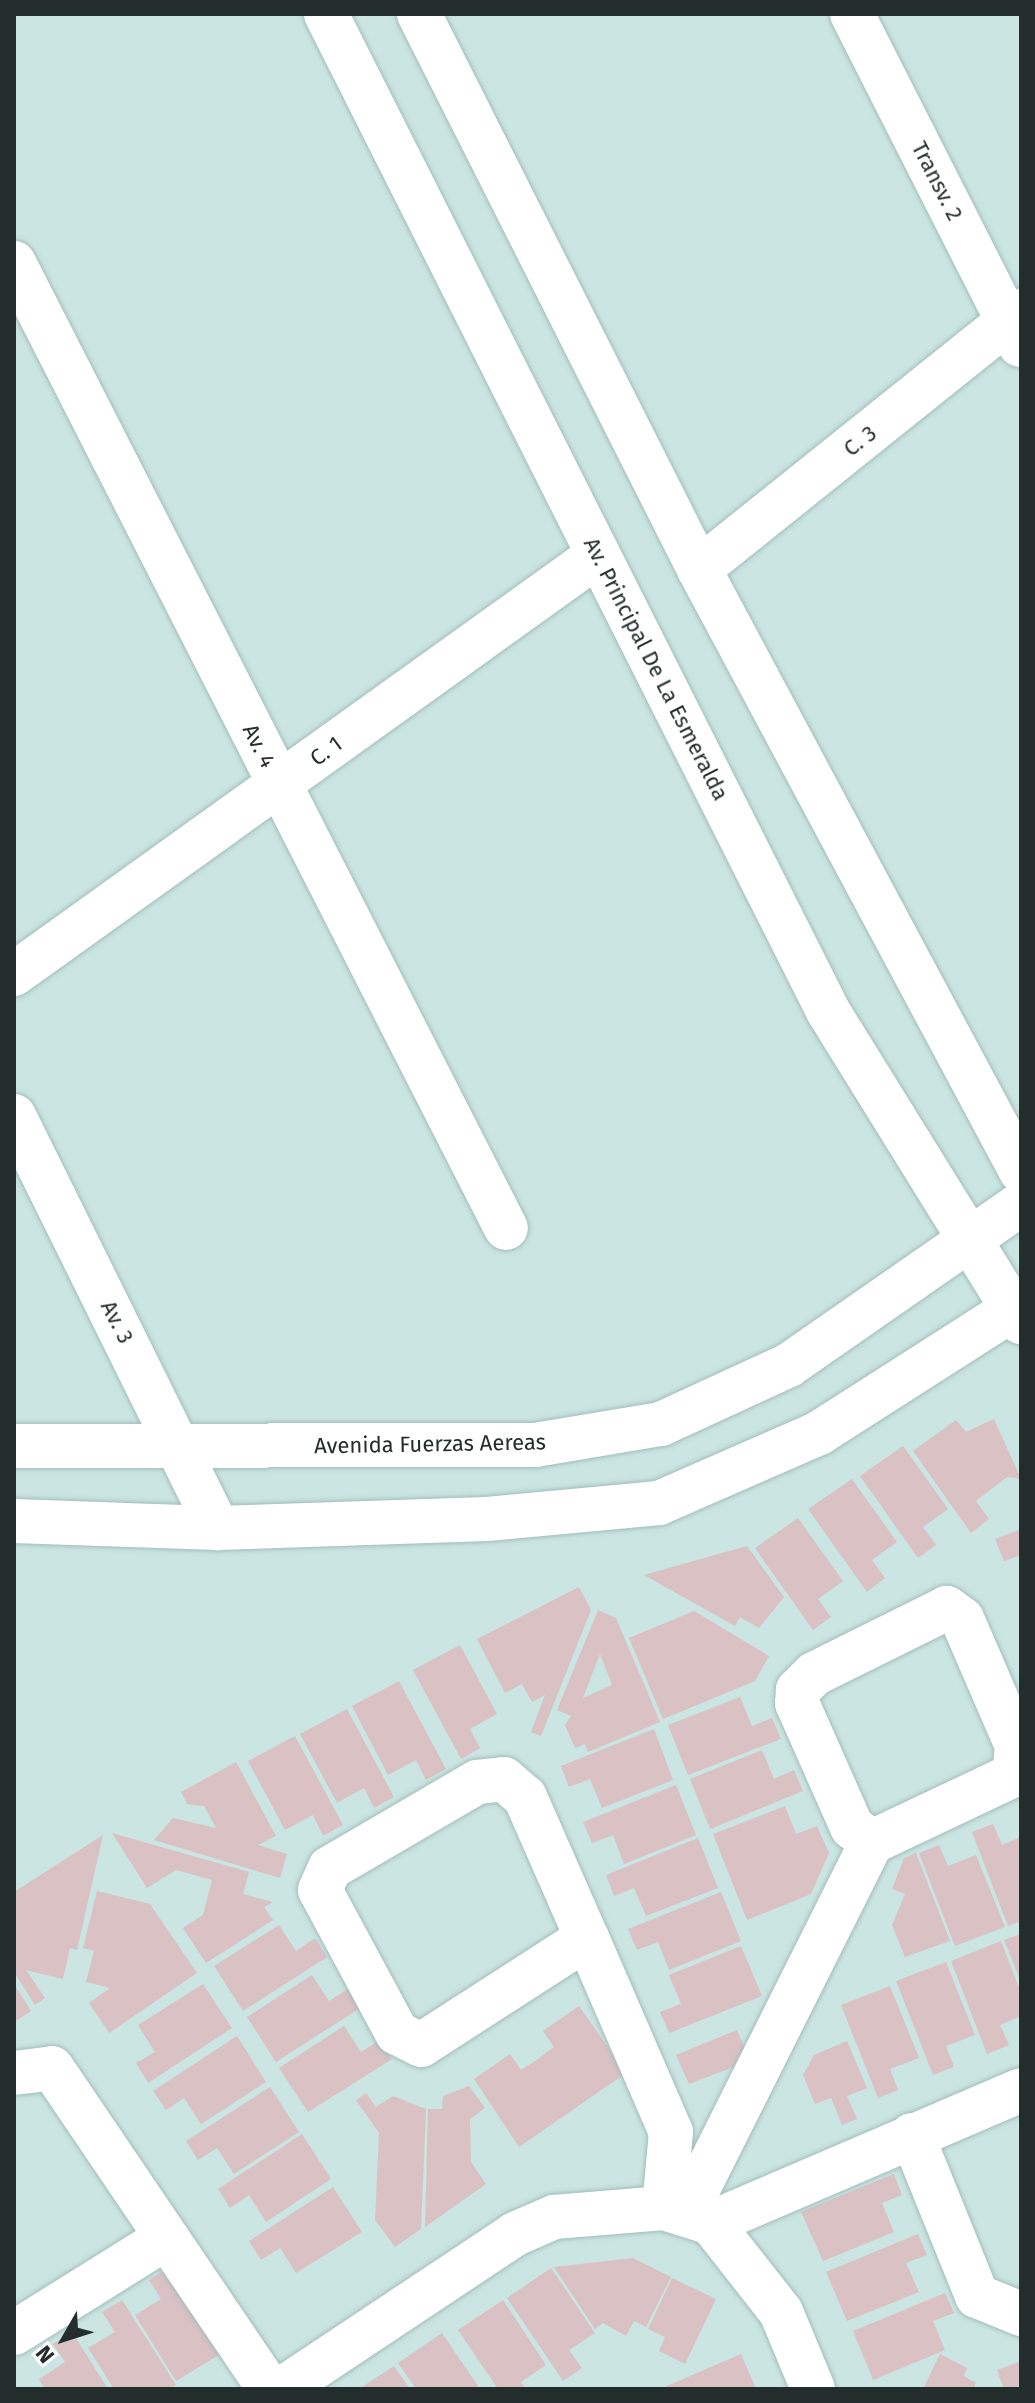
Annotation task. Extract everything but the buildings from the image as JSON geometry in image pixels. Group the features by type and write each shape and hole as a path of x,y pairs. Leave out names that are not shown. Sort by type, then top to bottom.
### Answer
{"street":[{"name":"Av. Principal De La Esmeralda","path":"326,14 828,1011 965,1243 1017,1313"},
{"path":"419,14 699,569 1021,1171"},
{"name":"Transv. 2","path":"852,14 1017,326"},
{"name":"Av. 4","path":"14,263 506,1228"},
{"name":"C. 3","path":"699,569 1017,326"},
{"name":"C. 1","path":"14,974 598,555"},
{"name":"Av. 3","path":"14,1116 218,1528"},
{"name":"Avenida Fuerzas Aereas","path":"14,1446 535,1445 661,1424 789,1365 1021,1204"},
{"path":"14,1521 218,1528 487,1519 659,1503 819,1433 1017,1313"},
{"path":"688,2214 872,1842 1014,1775 1017,1746 962,1619 947,1608 814,1674 798,1690 797,1703 852,1827 872,1842"},
{"path":"587,1938 421,2045 397,2033 320,1890 330,1868 477,1782 504,1779 525,1797 587,1938 671,2132 688,2214 781,2312 813,2389"},
{"path":"14,2073 52,2068 269,2389"},
{"path":"282,2389 515,2234 554,2217 688,2214 912,2135 1021,2090"},
{"path":"912,2135 977,2296 1021,2314"},
{"path":"14,2333 166,2238"}]}
